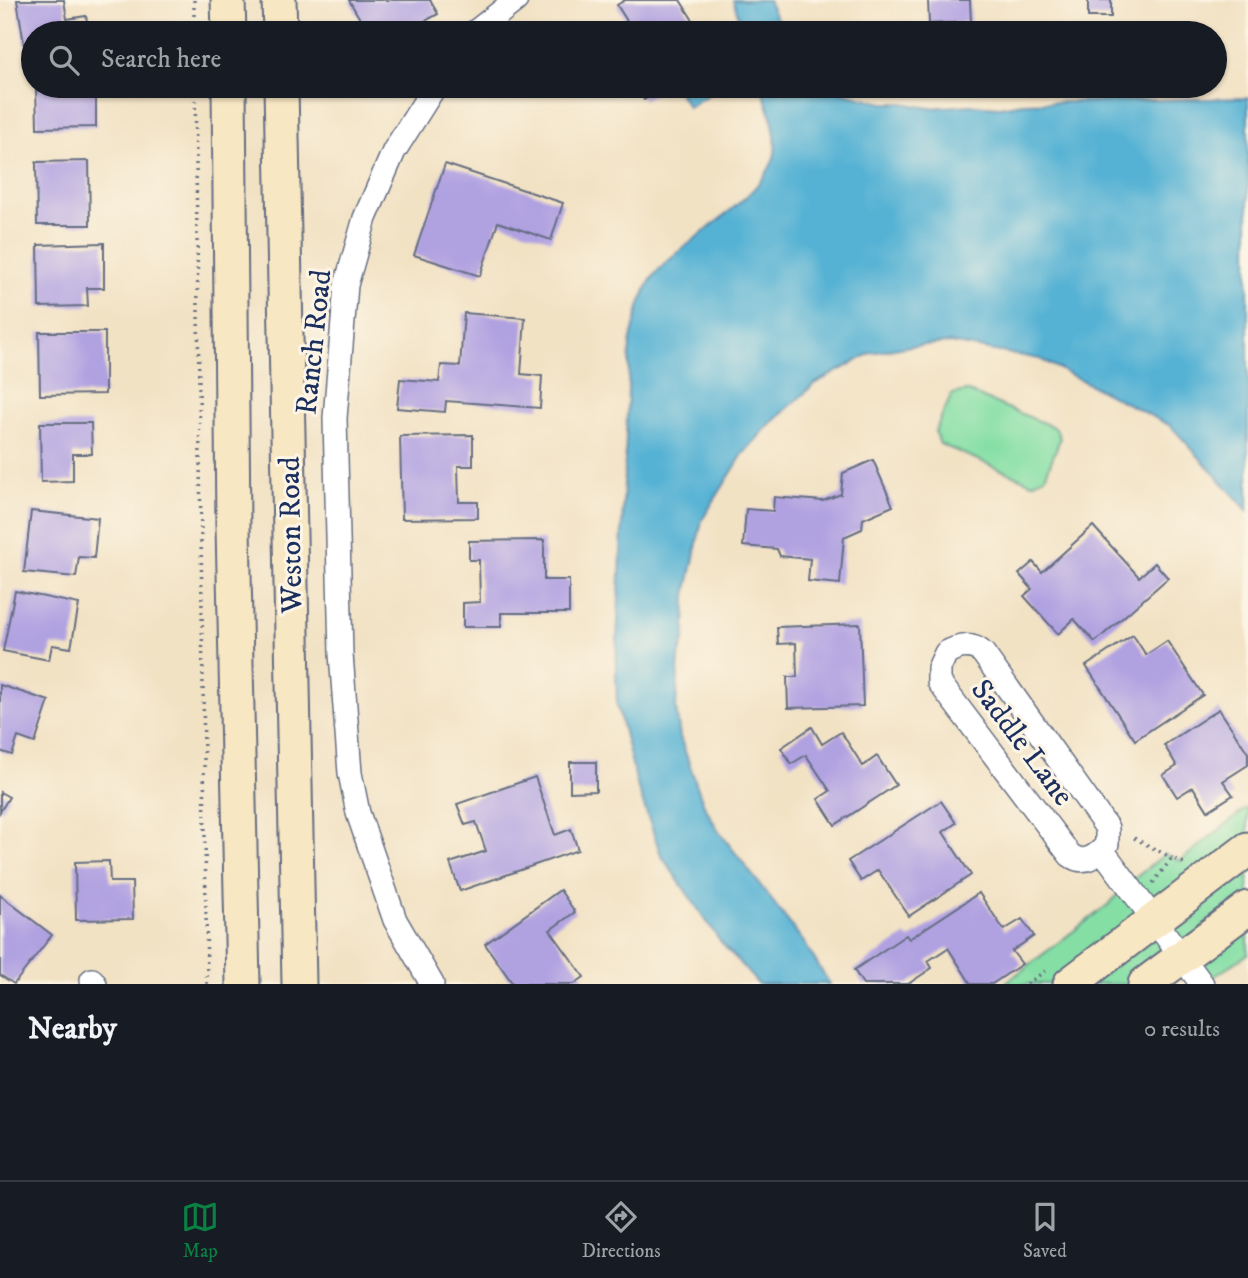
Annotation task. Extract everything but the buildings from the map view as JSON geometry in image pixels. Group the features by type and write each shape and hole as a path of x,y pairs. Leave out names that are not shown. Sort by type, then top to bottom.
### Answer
{"main road":[{"path":"228,0 229,21"},
{"path":"279,0 280,21"},
{"name":"Weston Road","path":"229,98 233,527 243,984"},
{"name":"Weston Road","path":"281,98 299,984"},
{"path":"1070,984 1248,849"},
{"path":"1145,984 1248,908"}],"street":[{"path":"489,21 516,0"},
{"name":"Ranch Road","path":"427,98 394,151 365,218 345,285 335,418 341,654 350,773 358,813 395,920 432,984"},
{"name":"Saddle Lane","path":"967,646 983,653 1107,828 1107,844 1102,850 1089,860 1070,855 939,682 939,668 946,653 967,646"},
{"path":"1102,850 1202,984"}],"path":[{"path":"194,0 194,21"},
{"path":"195,98 207,984"},
{"path":"1133,838 1171,858"}],"green space":[{"path":"966,391 1056,428 1060,439 1045,477 1032,483 940,444 935,431 952,394"},
{"path":"1248,807 1248,954 1203,984 1182,956 1145,984 1004,984 1109,904 1128,884 1165,854 1180,861"}],"water":[{"path":"733,0 768,0 779,21 740,21"},
{"path":"682,98 703,98 688,107"},
{"path":"765,98 864,98 930,108 1248,98 1248,511 1171,426 1040,359 950,343 871,353 816,383 770,424 743,454 702,520 686,595 685,637 679,657 676,708 680,737 703,803 718,830 803,941 830,984 758,984 720,941 661,855 638,788 617,705 616,667 630,343 637,316 642,298 656,273 742,201 769,169 775,153 772,119"}]}
